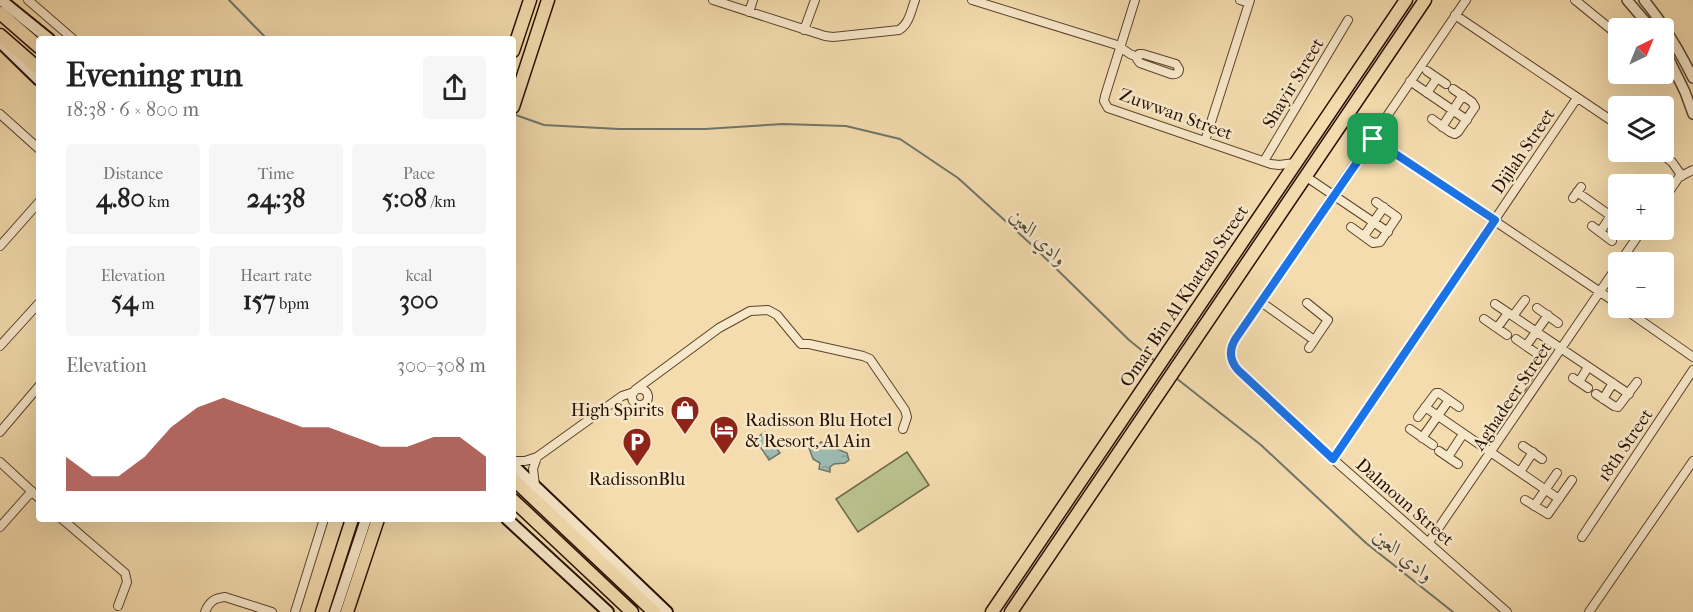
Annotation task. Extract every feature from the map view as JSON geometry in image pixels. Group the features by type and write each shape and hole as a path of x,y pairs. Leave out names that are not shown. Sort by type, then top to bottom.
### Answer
{"main road":[{"path":"1,0 45,36"},
{"path":"516,43 530,0"},
{"path":"516,97 548,0"},
{"name":"Omar Bin Al Khattab Street","path":"992,612 1406,0"},
{"name":"Omar Bin Al Khattab Street","path":"1011,612 1425,0"},
{"path":"0,12 36,41"},
{"path":"0,12 36,45"},
{"path":"0,35 36,66"},
{"path":"0,41 36,77"},
{"path":"516,466 667,612"},
{"path":"516,482 654,612"},
{"path":"516,503 632,612"},
{"path":"330,587 334,558 345,522"},
{"path":"322,612 351,522"},
{"path":"335,612 365,522"},
{"path":"349,607 377,522"},
{"path":"349,607 368,571 384,522"},
{"path":"510,522 608,612"}],"street":[{"path":"28,0 70,36"},
{"path":"713,0 804,30 833,37 899,30 907,22 915,0"},
{"path":"749,12 753,0"},
{"path":"804,30 815,0"},
{"path":"972,0 1121,47 1137,57 1140,63 1171,74 1179,70 1176,64 1143,54 1137,57"},
{"name":"Zuwwan Street","path":"1135,0 1105,96 1106,105 1113,111 1268,163 1287,165 1295,163"},
{"path":"1205,141 1250,2 1240,0"},
{"name":"Dalmoun Street","path":"1466,0 1232,343 1231,358 1233,364 1333,459 1507,612"},
{"path":"1575,0 1608,27"},
{"path":"1627,0 1642,18"},
{"path":"1644,0 1680,51 1693,78"},
{"path":"1455,15 1608,118"},
{"name":"Shayir Street","path":"1268,163 1348,20"},
{"path":"1427,70 1463,95 1475,107 1455,134 1432,119"},
{"path":"1674,70 1693,114"},
{"path":"1427,93 1437,78"},
{"path":"1410,81 1467,120"},
{"path":"1442,127 1463,95"},
{"name":"Dijlah Street","path":"1333,459 1577,98"},
{"path":"0,114 36,146"},
{"path":"1373,139 1608,297"},
{"path":"1672,162 1682,176"},
{"path":"1268,163 1283,181"},
{"path":"1674,184 1682,176 1692,172"},
{"path":"1305,176 1388,232"},
{"path":"1577,193 1608,214"},
{"path":"1351,226 1373,243 1378,244 1396,217 1376,202"},
{"path":"0,246 36,205"},
{"path":"1364,236 1384,207"},
{"path":"1600,232 1608,220"},
{"path":"1592,226 1612,241"},
{"name":"Aghadeer Street","path":"1429,543 1608,280"},
{"path":"1260,302 1314,340"},
{"path":"1497,328 1528,302 1558,323"},
{"path":"1307,303 1328,320 1309,348"},
{"path":"1495,304 1629,394"},
{"path":"0,346 36,306"},
{"path":"634,394 719,328 743,314 768,310 777,315 801,344 870,359 905,410 907,417 903,429"},
{"path":"1526,346 1548,315"},
{"path":"1484,318 1507,335"},
{"path":"1637,318 1693,357"},
{"path":"1516,339 1538,355 1539,361 1520,390"},
{"path":"1588,367 1576,380 1588,388"},
{"name":"18th Street","path":"1582,537 1693,370"},
{"path":"634,394 637,404 647,401 653,378"},
{"path":"1613,383 1599,396 1614,406 1618,406 1637,382"},
{"path":"516,462 537,457 622,396 634,394 643,389 648,396"},
{"path":"0,432 36,390"},
{"path":"1418,417 1436,393 1440,393 1459,406"},
{"path":"1422,438 1449,400"},
{"path":"1425,407 1559,499"},
{"path":"1410,429 1458,464"},
{"path":"1448,457 1464,434"},
{"path":"1523,446 1542,459"},
{"path":"1520,472 1533,452"},
{"path":"535,485 533,469 537,457"},
{"path":"1589,612 1693,461"},
{"path":"0,462 36,495"},
{"path":"1534,506 1557,473"},
{"path":"1525,500 1548,514 1572,480"},
{"path":"0,527 32,491"},
{"path":"66,522 125,573 127,582 118,606"},
{"path":"295,612 323,522"},
{"path":"205,612 210,602 219,597 225,597 272,612"}],"green space":[{"path":"907,452 929,485 858,532 836,499"}],"water":[{"path":"765,432 780,453 769,460 755,439"},
{"path":"830,441 834,442 837,449 847,453 849,460 845,463 834,464 830,467 830,472 819,469 820,463 813,459 809,448 821,442 828,445"}],"waterway":[{"name":"وادي العين","path":"229,0 264,36"},
{"name":"وادي العين","path":"516,115 544,125 619,129 705,129 783,124 846,126 900,139 958,178 1033,246 1129,340 1155,361"},
{"name":"وادي العين","path":"1176,378 1261,445 1366,543 1453,612"}],"place":[{"name":"High Spirits","path":"685,436"},
{"name":"Radisson Blu Hotel & Resort, Al Ain","path":"724,456"},
{"name":"RadissonBlu","path":"637,468"}],"route":[{"path":"1373,139 1495,220 1333,459 1238,370 1231,358 1232,343 1373,139"}]}
